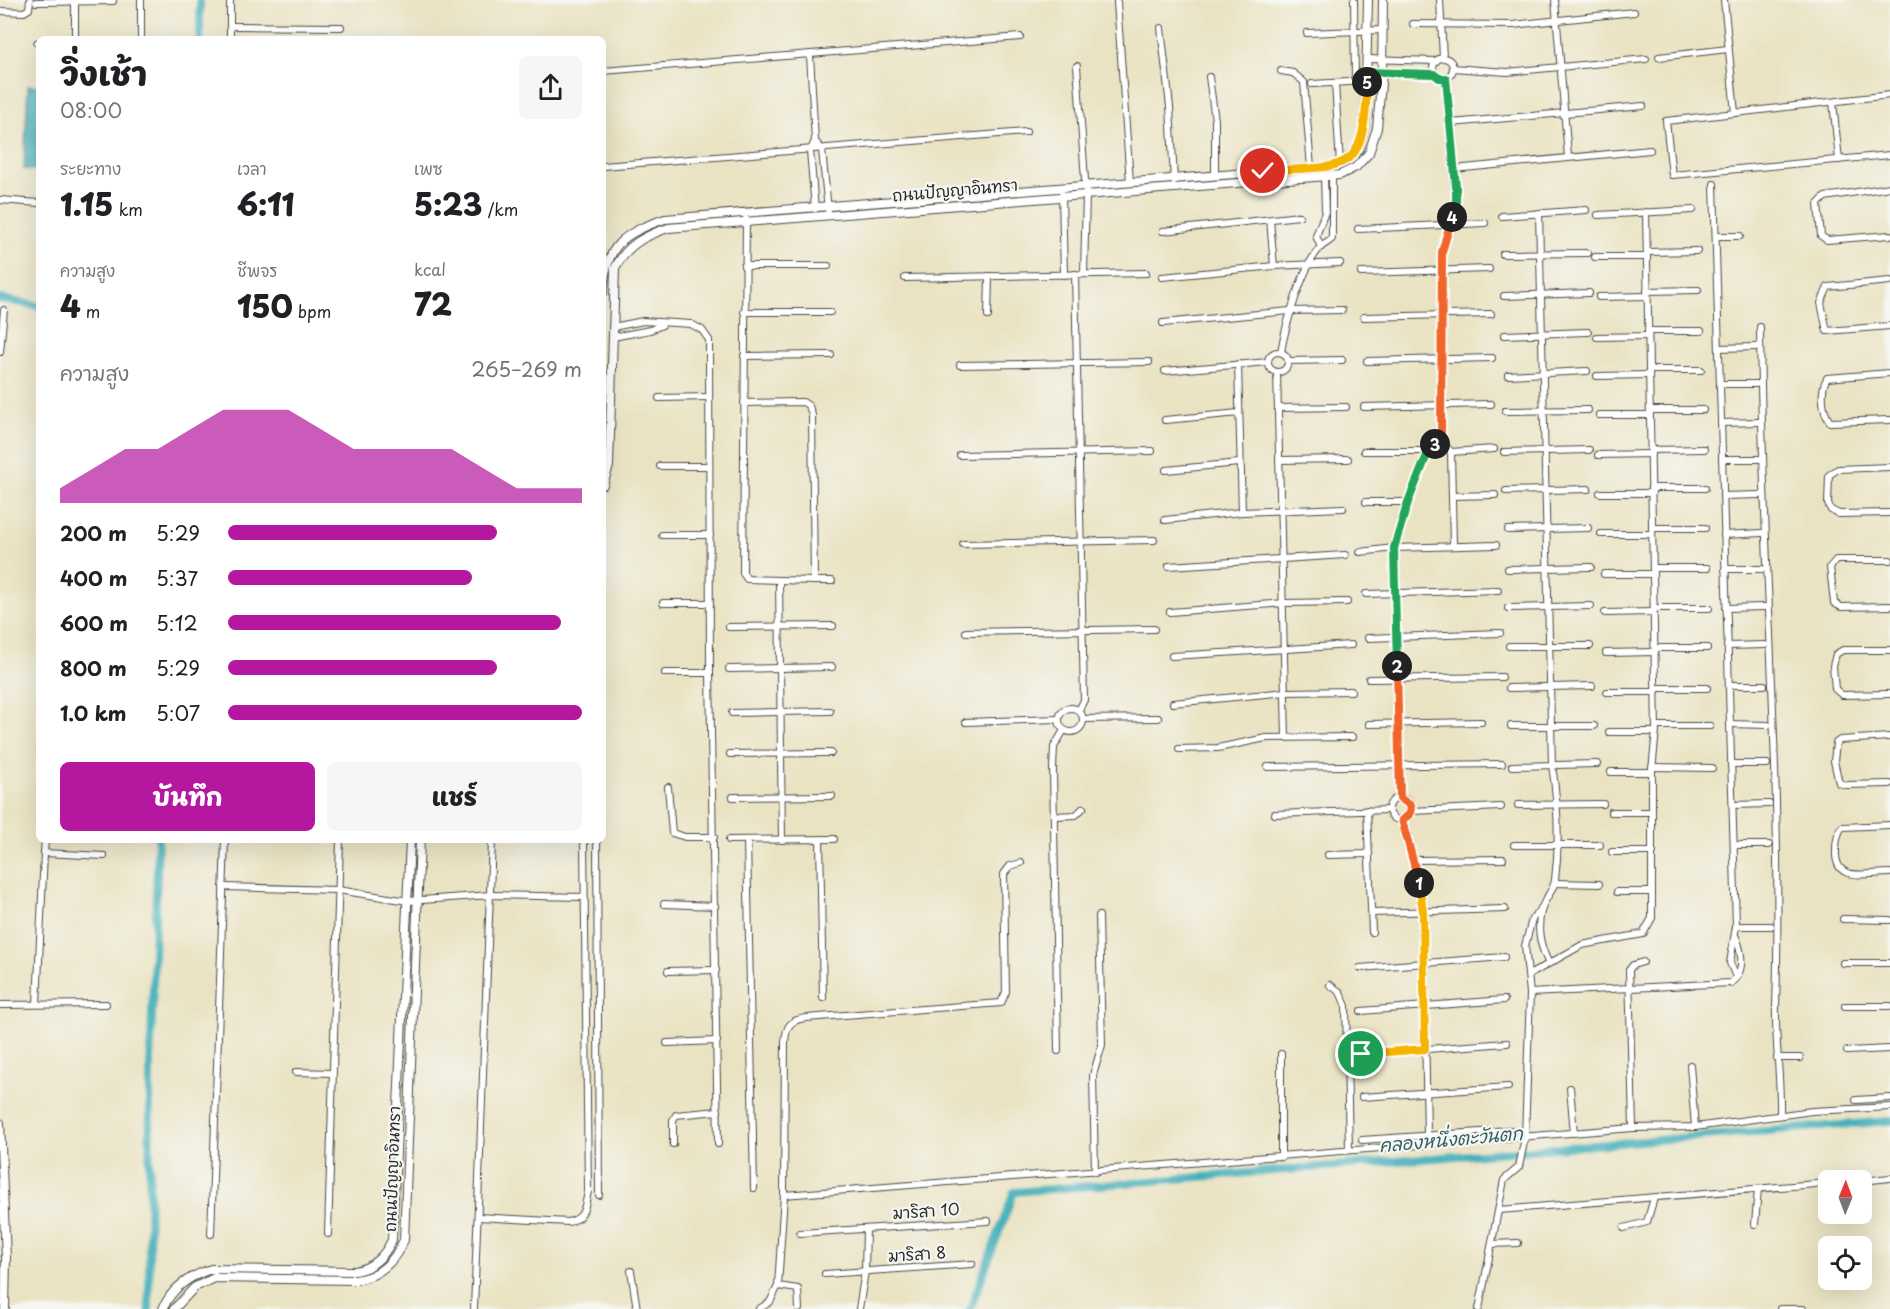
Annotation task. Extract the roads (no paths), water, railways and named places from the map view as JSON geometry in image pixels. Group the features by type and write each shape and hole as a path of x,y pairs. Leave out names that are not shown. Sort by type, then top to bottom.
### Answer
{"street":[{"path":"75,0 75,36"},
{"path":"141,0 141,36"},
{"path":"230,0 230,36"},
{"path":"1354,0 1354,82"},
{"path":"1330,171 1359,149 1365,125 1368,0"},
{"name":"ถนนปัญญาอินทรา","path":"606,264 610,254 636,229 665,219 815,212 1330,171 1356,167 1369,153 1377,128 1382,73 1383,0"},
{"path":"1440,0 1443,58"},
{"path":"1555,0 1568,157"},
{"path":"1724,0 1735,113"},
{"path":"0,11 24,12 33,1 112,1"},
{"path":"1117,2 1130,182"},
{"path":"1413,24 1442,22 1513,25 1634,12"},
{"path":"230,26 341,27"},
{"path":"1161,28 1170,107 1174,183"},
{"path":"1307,33 1354,29 1383,30"},
{"path":"606,71 810,56 1020,37"},
{"path":"1659,57 1728,49"},
{"path":"810,56 815,141 810,151 815,212"},
{"path":"1368,59 1436,61 1443,58 1448,59 1453,68"},
{"path":"1453,68 1507,72 1646,59"},
{"path":"1434,74 1433,67 1436,61"},
{"path":"1077,66 1086,190 1084,274"},
{"path":"1453,68 1446,78 1456,204 1442,252 1441,315 1441,440 1451,452 1453,546"},
{"path":"1281,71 1293,73 1304,82 1311,168"},
{"path":"1312,84 1354,82 1382,73 1434,74 1439,78 1446,78"},
{"path":"1209,77 1215,120 1215,175"},
{"path":"1281,352 1290,311 1311,264 1321,247 1332,239 1334,231 1327,219 1335,83"},
{"path":"1890,95 1666,121 1672,176 1890,155"},
{"path":"1833,102 1839,160"},
{"path":"1451,123 1565,111 1644,106"},
{"path":"606,166 1026,132"},
{"path":"815,141 822,150 828,211"},
{"path":"1454,169 1650,150"},
{"name":"ถนนปัญญาอินทรา","path":"1086,190 1130,182 1174,183 1215,175 1311,168 1330,171"},
{"path":"1714,184 1736,926 1730,963 1736,977"},
{"path":"1890,188 1824,197 1818,204 1821,236 1827,240 1890,235"},
{"path":"1062,192 1064,275"},
{"path":"0,200 36,203"},
{"path":"1502,216 1586,210"},
{"path":"1598,215 1693,210"},
{"path":"1529,975 1548,962 1593,941 1643,934 1652,918 1652,770 1656,729 1656,690 1646,212"},
{"path":"1479,1309 1504,1180 1516,1172 1525,1139 1530,993 1525,946 1528,928 1555,883 1558,805 1552,765 1539,213"},
{"path":"1162,231 1299,216"},
{"path":"745,217 743,573 747,579 832,581"},
{"name":"ถนนปัญญาอินทรา","path":"606,476 609,466 615,268 636,242 643,237 668,228 745,217"},
{"path":"1321,247 1317,241 1316,230 1327,219"},
{"path":"1270,220 1274,266"},
{"path":"1358,229 1485,223"},
{"path":"1716,236 1740,236"},
{"path":"1595,257 1697,251"},
{"path":"1503,254 1588,253"},
{"path":"1162,277 1274,266 1340,263"},
{"path":"744,266 828,266"},
{"path":"1360,273 1489,269"},
{"path":"905,278 1146,273"},
{"path":"1075,274 1084,700 1079,710"},
{"path":"988,316 989,276"},
{"path":"1890,281 1828,287 1821,303 1827,331 1890,326"},
{"path":"1599,297 1698,290"},
{"path":"1504,296 1589,293"},
{"path":"0,352 4,310"},
{"path":"1163,323 1290,311 1342,310"},
{"path":"744,312 830,312"},
{"path":"1364,317 1491,315"},
{"path":"613,327 643,321 662,325 691,324 702,330 709,340 710,673 716,906 718,1144"},
{"path":"613,337 650,330 662,325"},
{"path":"1760,327 1761,430 1776,789 1777,1058 1780,1115"},
{"path":"1597,336 1701,331"},
{"path":"1504,334 1588,332"},
{"path":"1719,348 1757,347"},
{"path":"1268,362 1275,352 1281,352"},
{"path":"1281,352 1288,361"},
{"path":"744,356 831,356"},
{"path":"1367,362 1492,358"},
{"path":"1288,361 1342,360"},
{"path":"1268,362 1272,370 1277,372 1283,371 1288,361"},
{"path":"960,365 1149,362"},
{"path":"1165,371 1268,362"},
{"path":"1238,364 1242,512"},
{"path":"1597,376 1701,370"},
{"path":"1508,375 1587,371"},
{"path":"1277,372 1286,648 1286,738"},
{"path":"1890,373 1827,378 1823,392 1826,416 1830,422 1890,420"},
{"path":"1720,384 1756,384"},
{"path":"659,398 709,397"},
{"path":"744,403 803,402 810,406 814,581"},
{"path":"1364,407 1491,404"},
{"path":"1278,408 1346,407"},
{"path":"1505,411 1588,410"},
{"path":"1599,415 1703,410"},
{"path":"1165,420 1239,413"},
{"path":"1721,423 1758,422"},
{"path":"1400,798 1394,548 1408,502 1429,451 1441,440"},
{"path":"1451,452 1494,449"},
{"path":"1598,455 1704,449"},
{"path":"1504,452 1589,450"},
{"path":"1364,451 1429,451"},
{"path":"960,455 1152,452"},
{"path":"1279,460 1348,459"},
{"path":"1722,459 1759,459"},
{"path":"1166,470 1239,463"},
{"path":"660,466 709,466"},
{"path":"1890,467 1838,469 1829,475 1828,482 1831,510 1839,514 1890,513"},
{"path":"1600,493 1705,488"},
{"path":"1506,490 1588,489"},
{"path":"1452,496 1495,495"},
{"path":"1723,496 1760,495"},
{"path":"1366,502 1408,502"},
{"path":"1166,520 1242,512 1343,508"},
{"path":"1508,530 1588,528"},
{"path":"1601,534 1706,528"},
{"path":"1724,536 1762,533"},
{"path":"662,535 710,535"},
{"path":"963,543 1154,540"},
{"path":"1360,552 1394,548 1496,545"},
{"path":"1168,566 1282,557 1345,555"},
{"path":"1890,560 1836,560 1830,567 1834,603 1841,607 1890,606"},
{"path":"1508,569 1591,567"},
{"path":"1604,574 1707,568"},
{"path":"1725,568 1762,569"},
{"path":"778,580 782,840"},
{"path":"1366,594 1498,590"},
{"path":"1170,612 1284,603 1347,602"},
{"path":"663,603 711,603"},
{"path":"1508,608 1591,606"},
{"path":"1726,608 1765,606"},
{"path":"1605,613 1708,608"},
{"path":"729,627 833,626"},
{"path":"966,632 1154,628"},
{"path":"1368,638 1500,633"},
{"path":"1172,656 1351,645"},
{"path":"1728,646 1765,645"},
{"path":"1509,646 1590,646"},
{"path":"1606,653 1707,648"},
{"path":"1890,651 1843,650 1836,654 1833,666 1835,689 1842,695 1890,694"},
{"path":"729,669 832,668"},
{"path":"665,673 710,673"},
{"path":"1369,679 1502,677"},
{"path":"1729,685 1764,685"},
{"path":"1509,688 1592,687"},
{"path":"1607,692 1707,688"},
{"path":"1173,703 1287,692 1351,692"},
{"path":"1059,719 1066,709 1079,710"},
{"path":"1064,730 1075,732 1083,725 1084,719 1079,710"},
{"path":"732,713 830,711"},
{"path":"1084,719 1158,718"},
{"path":"966,722 1059,719"},
{"path":"1059,719 1064,730"},
{"path":"1369,724 1481,722"},
{"path":"1730,724 1768,725"},
{"path":"1511,726 1594,726"},
{"path":"1609,732 1710,726"},
{"path":"1058,1051 1054,747 1064,730"},
{"path":"1179,749 1218,748 1257,739 1352,737"},
{"path":"1890,737 1840,740 1836,743 1834,761 1839,783 1846,785 1890,784"},
{"path":"730,754 831,753"},
{"path":"1268,767 1502,764"},
{"path":"1512,766 1597,764"},
{"path":"1731,765 1767,764"},
{"path":"1611,772 1712,768"},
{"path":"668,787 672,833 685,837 714,837"},
{"path":"733,797 832,796"},
{"path":"1400,798 1409,802 1411,811 1408,817 1402,820 1393,818 1388,810 1391,801 1400,798"},
{"path":"1518,806 1603,804"},
{"path":"1733,805 1769,804"},
{"path":"1411,811 1500,807"},
{"path":"1054,816 1076,815 1083,808"},
{"path":"1367,810 1372,932"},
{"path":"1275,814 1388,810"},
{"path":"1611,812 1652,812"},
{"path":"1402,820 1414,860 1423,912 1427,1135"},
{"path":"1890,825 1846,825 1842,827 1838,832 1835,861 1838,869 1845,874 1890,873"},
{"path":"729,840 834,839"},
{"path":"747,840 754,1188"},
{"path":"820,840 823,998"},
{"path":"37,1004 45,843"},
{"path":"211,1234 225,843"},
{"path":"328,1234 340,843"},
{"name":"ถนนปัญญาอินทรา","path":"163,1309 178,1287 197,1274 211,1269 355,1271 366,1269 387,1250 392,1240 410,843"},
{"name":"ถนนปัญญาอินทรา","path":"174,1309 195,1287 214,1278 356,1280 371,1277 389,1265 398,1254 404,1240 420,843"},
{"path":"474,1309 492,843"},
{"path":"479,1216 568,1222 576,1221 583,1215 588,1191 584,843"},
{"path":"597,843 599,1195"},
{"path":"1514,844 1600,845"},
{"path":"1734,845 1769,845"},
{"path":"1612,852 1653,852"},
{"path":"44,853 104,856"},
{"path":"1328,855 1369,854"},
{"path":"1414,860 1503,859"},
{"path":"759,1309 770,1302 778,1286 784,1195 785,1042 790,1023 806,1018 1001,1003 1006,992 1004,874 1010,866 1021,863"},
{"path":"1555,883 1599,884"},
{"path":"223,887 338,890 408,901 491,894 584,897"},
{"path":"584,889 597,889"},
{"path":"1617,892 1652,892"},
{"path":"664,904 716,906"},
{"path":"1543,905 1539,933 1540,944 1548,962"},
{"path":"1372,913 1505,909"},
{"path":"584,910 597,910"},
{"path":"1095,1172 1093,1075 1102,1045 1099,916"},
{"path":"1843,919 1890,920"},
{"path":"1736,926 1771,926"},
{"path":"1530,993 1731,982 1736,977 1742,958 1736,936"},
{"path":"1359,968 1504,957"},
{"path":"1633,1128 1630,967 1642,962"},
{"path":"1843,963 1890,963"},
{"path":"668,971 716,970"},
{"path":"1330,985 1340,992 1346,1006 1349,1150"},
{"path":"1362,1011 1504,1000"},
{"path":"0,1005 106,1004"},
{"path":"1845,1006 1890,1006"},
{"path":"667,1044 717,1041"},
{"path":"1361,1054 1507,1044"},
{"path":"1847,1051 1890,1049"},
{"path":"1281,1054 1281,1157"},
{"path":"1777,1058 1800,1058"},
{"path":"1690,1065 1695,1127"},
{"path":"296,1072 332,1072"},
{"path":"1362,1097 1508,1087"},
{"path":"1570,1088 1574,1133"},
{"path":"1856,1100 1890,1098"},
{"path":"784,1195 1349,1150 1525,1139 1633,1128 1695,1127 1812,1111 1890,1107"},
{"path":"673,1144 673,1120 676,1115 718,1111"},
{"path":"0,1123 6,1249 5,1309"},
{"path":"1362,1140 1510,1130"},
{"path":"1872,1180 1890,1178"},
{"path":"1499,1210 1818,1184"},
{"path":"1755,1224 1758,1189"},
{"path":"1624,1228 1647,1222 1654,1198"},
{"name":"มาริสา 10","path":"800,1233 988,1221"},
{"path":"859,1309 865,1271 866,1229"},
{"path":"1491,1244 1518,1243"},
{"name":"มาริสา 8","path":"825,1274 972,1264"},
{"path":"631,1271 637,1309"},
{"path":"778,1286 798,1290 800,1309"},
{"path":"1780,1309 1803,1309"}],"water":[{"path":"28,86 36,86 36,170 24,169"}],"waterway":[{"path":"200,0 200,36"},
{"path":"0,299 36,305"},
{"path":"149,1309 150,1072 158,843"},
{"name":"คลองหนึ่งตะวันตก","path":"970,1309 1014,1192 1890,1121"}]}
